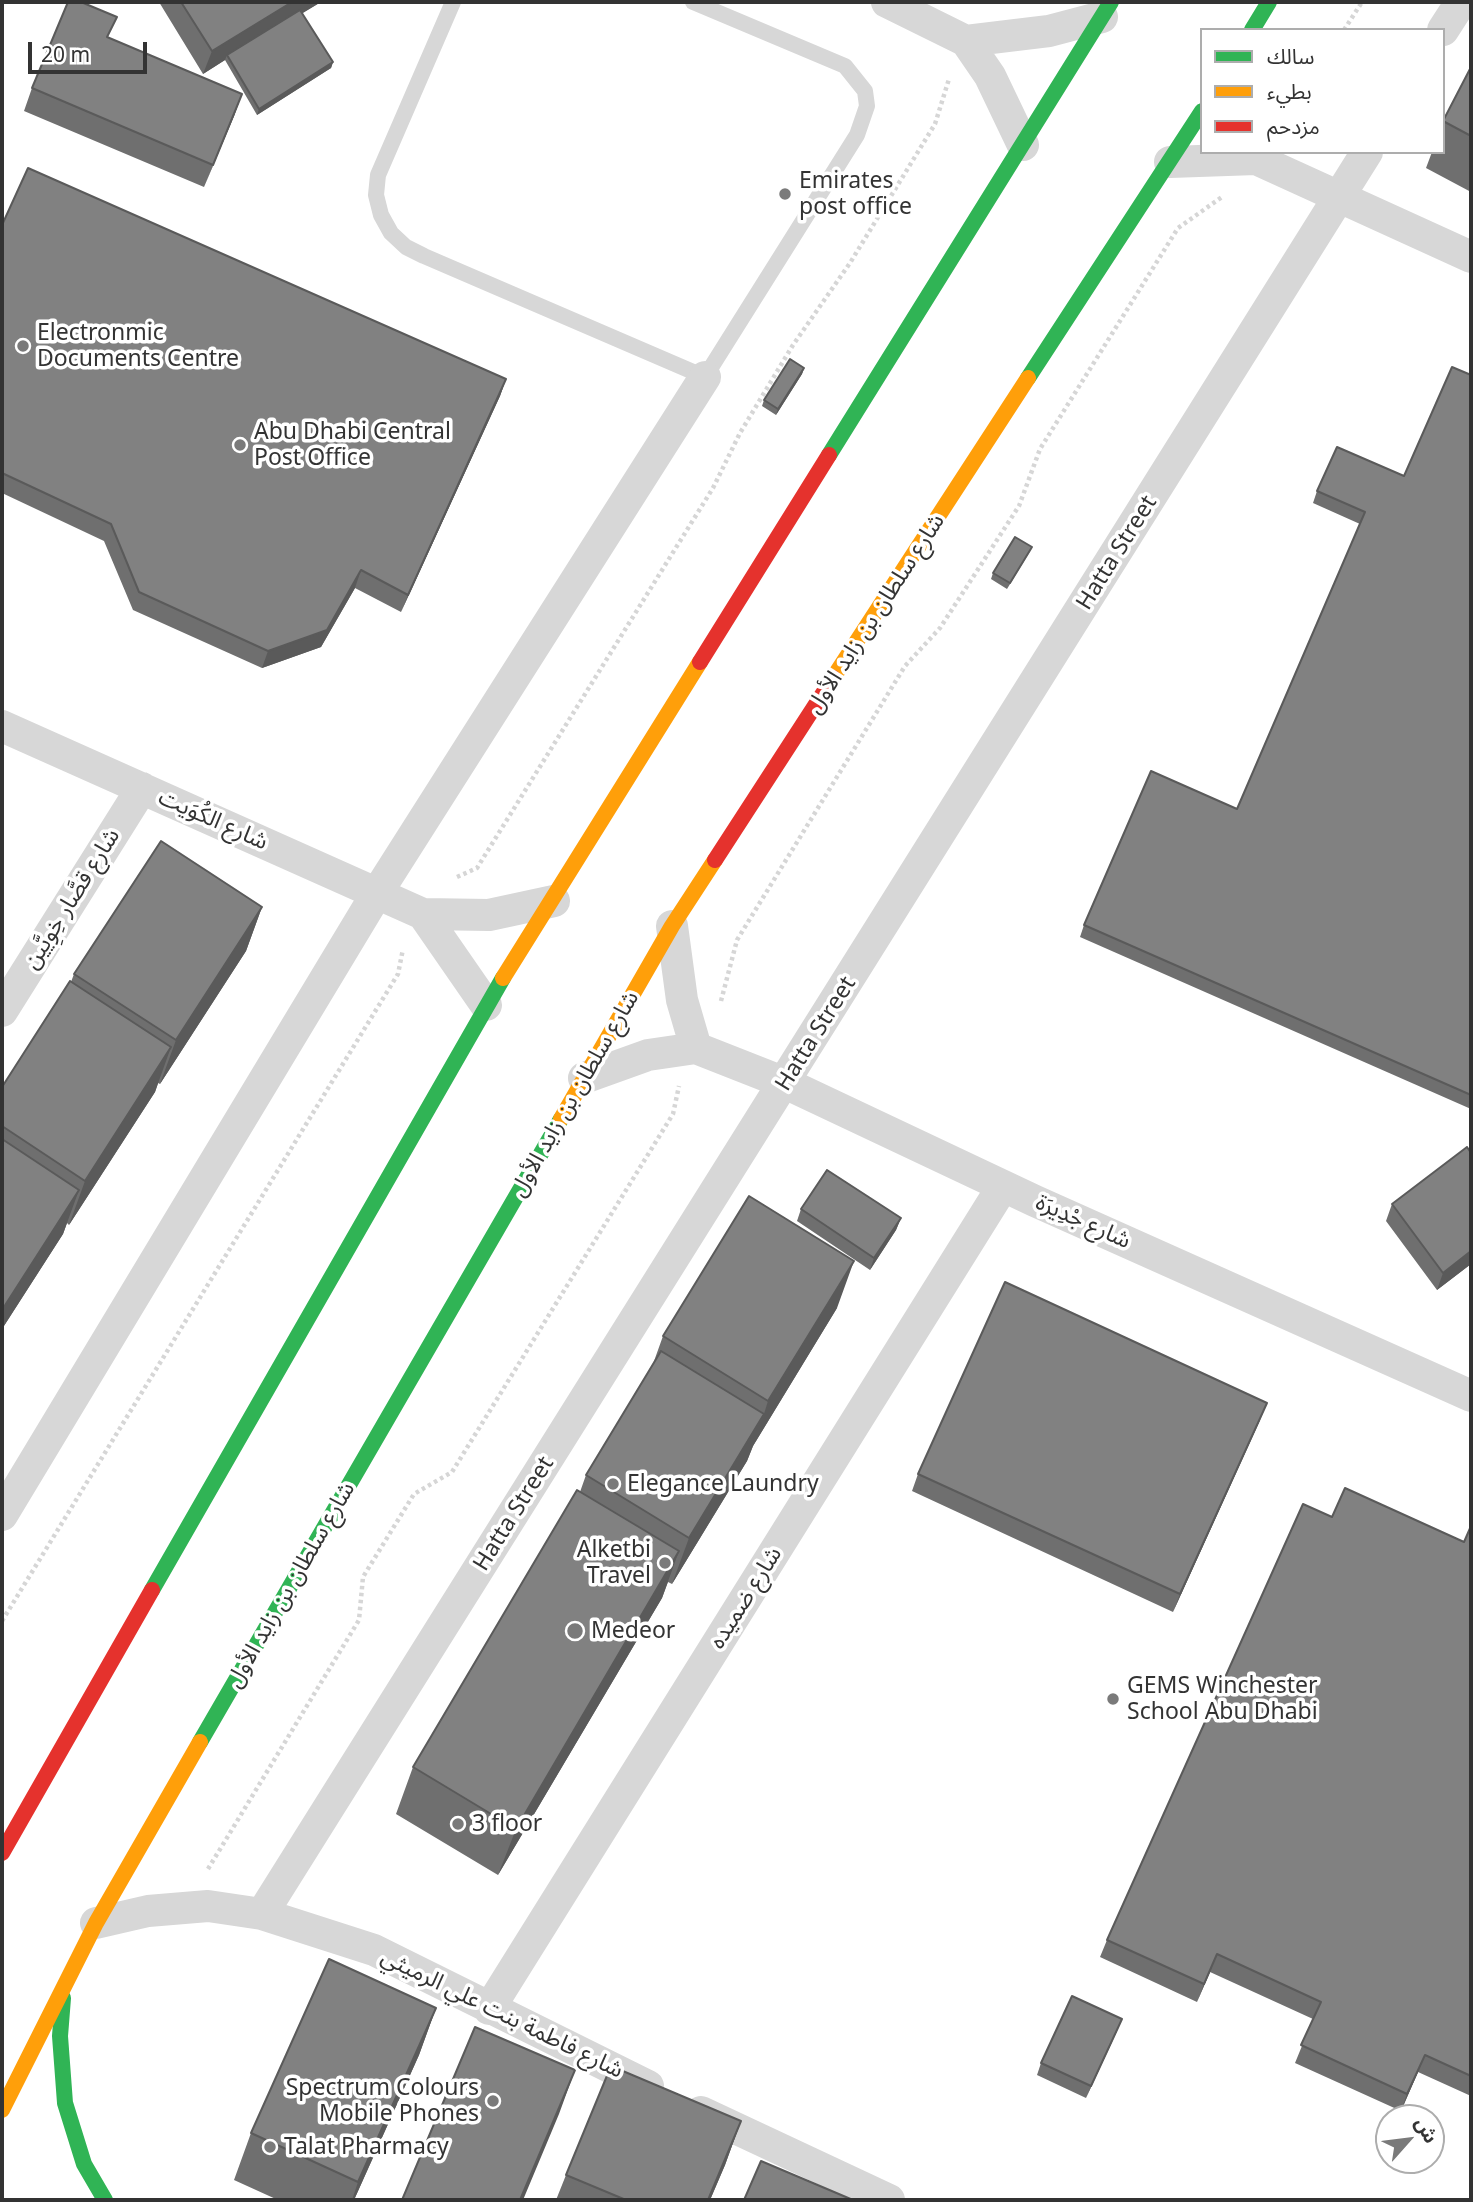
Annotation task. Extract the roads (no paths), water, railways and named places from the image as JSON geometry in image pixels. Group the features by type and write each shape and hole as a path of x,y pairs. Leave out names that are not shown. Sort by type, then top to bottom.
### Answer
{"main road":[{"path":"1253,28 1269,2"},
{"path":"2,1853 486,1005 554,901 1107,9"},
{"name":"شارع سلطان بن زايد الأول","path":"2,2110 65,1979 96,1923 672,926 1200,114"},
{"path":"65,1979 60,2036 65,2103 84,2164 105,2200"}],"street":[{"path":"887,2 990,76 1023,145"},
{"path":"1444,28 1461,2"},
{"path":"959,55 1049,32 1107,9"},
{"name":"Hatta Street","path":"262,1914 1366,154"},
{"path":"1170,162 1253,156 1471,257"},
{"path":"2,1516 377,893 705,377"},
{"name":"شارع الكُوَيت","path":"2,726 423,914 489,915 554,901"},
{"name":"شارع قصَّار خِوِيَّين","path":"2,1011 142,788"},
{"path":"423,914 486,1005"},
{"path":"672,926 688,1061"},
{"name":"شارع جْدِيرَة","path":"584,1078 648,1055 688,1061 785,1083 1003,1186 1471,1396"},
{"name":"شارع ضميده","path":"489,2009 1003,1186"},
{"name":"شارع فاطمة بنت علي الرميثي","path":"96,1923 148,1911 208,1906 262,1914 374,1950 489,2009 889,2200"}],"lane":[{"path":"453,2 377,175 376,195 381,215 391,233 406,247 705,377 857,135 865,121 867,106 865,91 845,66 693,2"}],"place":[{"name":"Emirates post office","path":"785,194"},
{"name":"Electronmic Documents Centre","path":"23,346"},
{"name":"Abu Dhabi Central Post Office","path":"240,445"},
{"name":"Elegance Laundry","path":"613,1484"},
{"name":"Alketbi Travel","path":"665,1563"},
{"name":"Medeor","path":"575,1631"},
{"name":"GEMS Winchester School Abu Dhabi","path":"1113,1699"},
{"name":"3 floor","path":"458,1824"},
{"name":"Spectrum Colours Mobile Phones","path":"493,2101"},
{"name":"Talat Pharmacy","path":"270,2147"}]}
